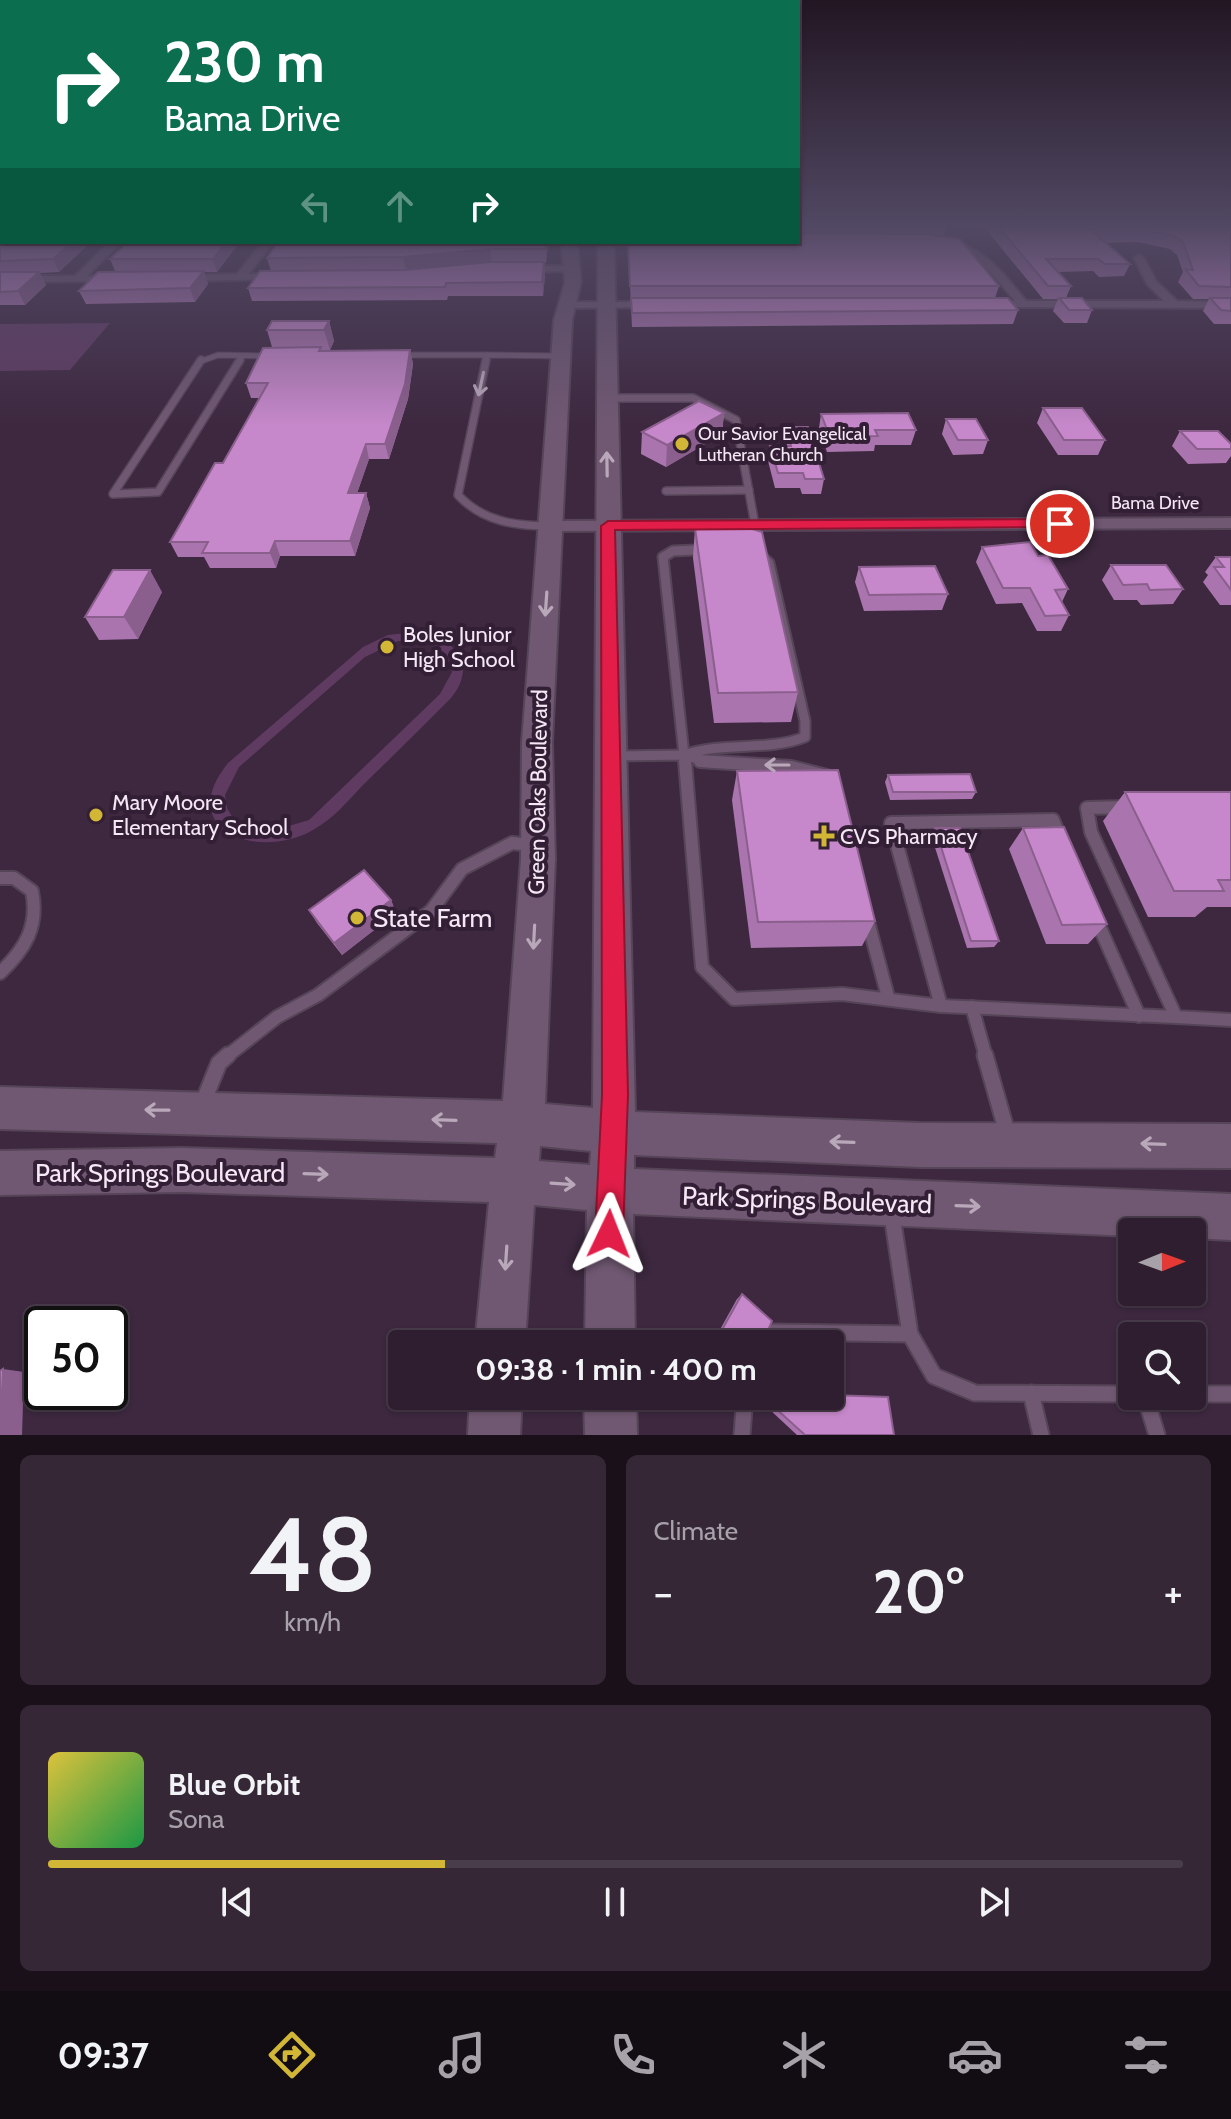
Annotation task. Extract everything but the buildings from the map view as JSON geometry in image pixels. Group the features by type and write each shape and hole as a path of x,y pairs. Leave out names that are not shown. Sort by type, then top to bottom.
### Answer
{"main road":[{"name":"Green Oaks Boulevard","path":"501,1330 508,1232 522,1123 538,845 537,743 552,526 578,362 563,320 570,305 571,292"},
{"path":"607,292 613,1130 610,1330"},
{"path":"578,362 607,390"},
{"path":"0,1108 200,1111 522,1123 655,1135 920,1145 1231,1146"},
{"name":"Park Springs Boulevard","path":"0,1173 182,1170 516,1181 659,1194 1231,1217"},
{"path":"494,1435 495,1410"},
{"path":"610,1410 611,1435"}],"street":[{"path":"1013,292 1023,304"},
{"path":"1161,292 1173,304"},
{"path":"976,304 1231,305"},
{"path":"570,305 663,305"},
{"name":"Bama Drive","path":"552,526 1231,523"}],"lane":[{"path":"392,355 487,355 578,362"},
{"path":"487,355 458,495 465,505 512,526 552,526"},
{"path":"242,356 158,492 113,494 201,359 242,356 287,356"},
{"path":"607,390 693,398 736,420 755,525"},
{"path":"666,491 749,490"},
{"path":"609,756 684,755 704,746 789,745 805,737 805,721 769,563 758,553 739,548 673,551 663,557 684,755 702,967 734,999 842,994 888,997 941,1006 1231,1020"},
{"path":"684,755 705,765 805,766 826,775 834,784"},
{"path":"1144,806 1087,808 1091,832 1176,1017"},
{"path":"941,1006 891,823 1053,820 1065,848"},
{"path":"200,1111 219,1063 236,1047 277,1017 318,995 431,911 462,869 512,843 538,845"},
{"path":"0,878 14,878 32,891 38,914 27,943 0,973"},
{"path":"1090,904 1139,1016"},
{"path":"865,908 888,997"},
{"path":"972,1007 1010,1144"},
{"path":"890,1203 910,1334 934,1376 975,1393 1118,1394"},
{"path":"844,1333 910,1334"},
{"path":"1031,1393 1041,1435"},
{"path":"1206,1394 1231,1394"},
{"path":"742,1435 744,1410"},
{"path":"1149,1410 1157,1435"}],"shaded area":[{"path":"110,323 70,370 0,371 0,324"},
{"path":"417,632 431,635 452,647 459,655 462,675 450,699 320,826 292,839 269,842 230,834 216,822 210,807 214,787 228,763 363,647 388,635","holes":["398,641 421,641 444,652 452,672 440,694 309,820 272,831 254,830 234,820 227,808 225,795 239,767 365,657"]}],"place":[{"name":"Our Savior Evangelical Lutheran Church","path":"682,444"},
{"name":"Boles Junior High School","path":"387,647"},
{"name":"Mary Moore Elementary School","path":"96,815"},
{"name":"CVS Pharmacy","path":"824,836"},
{"name":"State Farm","path":"357,918"}],"route":[{"path":"609,1234 615,1095 608,526 1060,524"}]}
